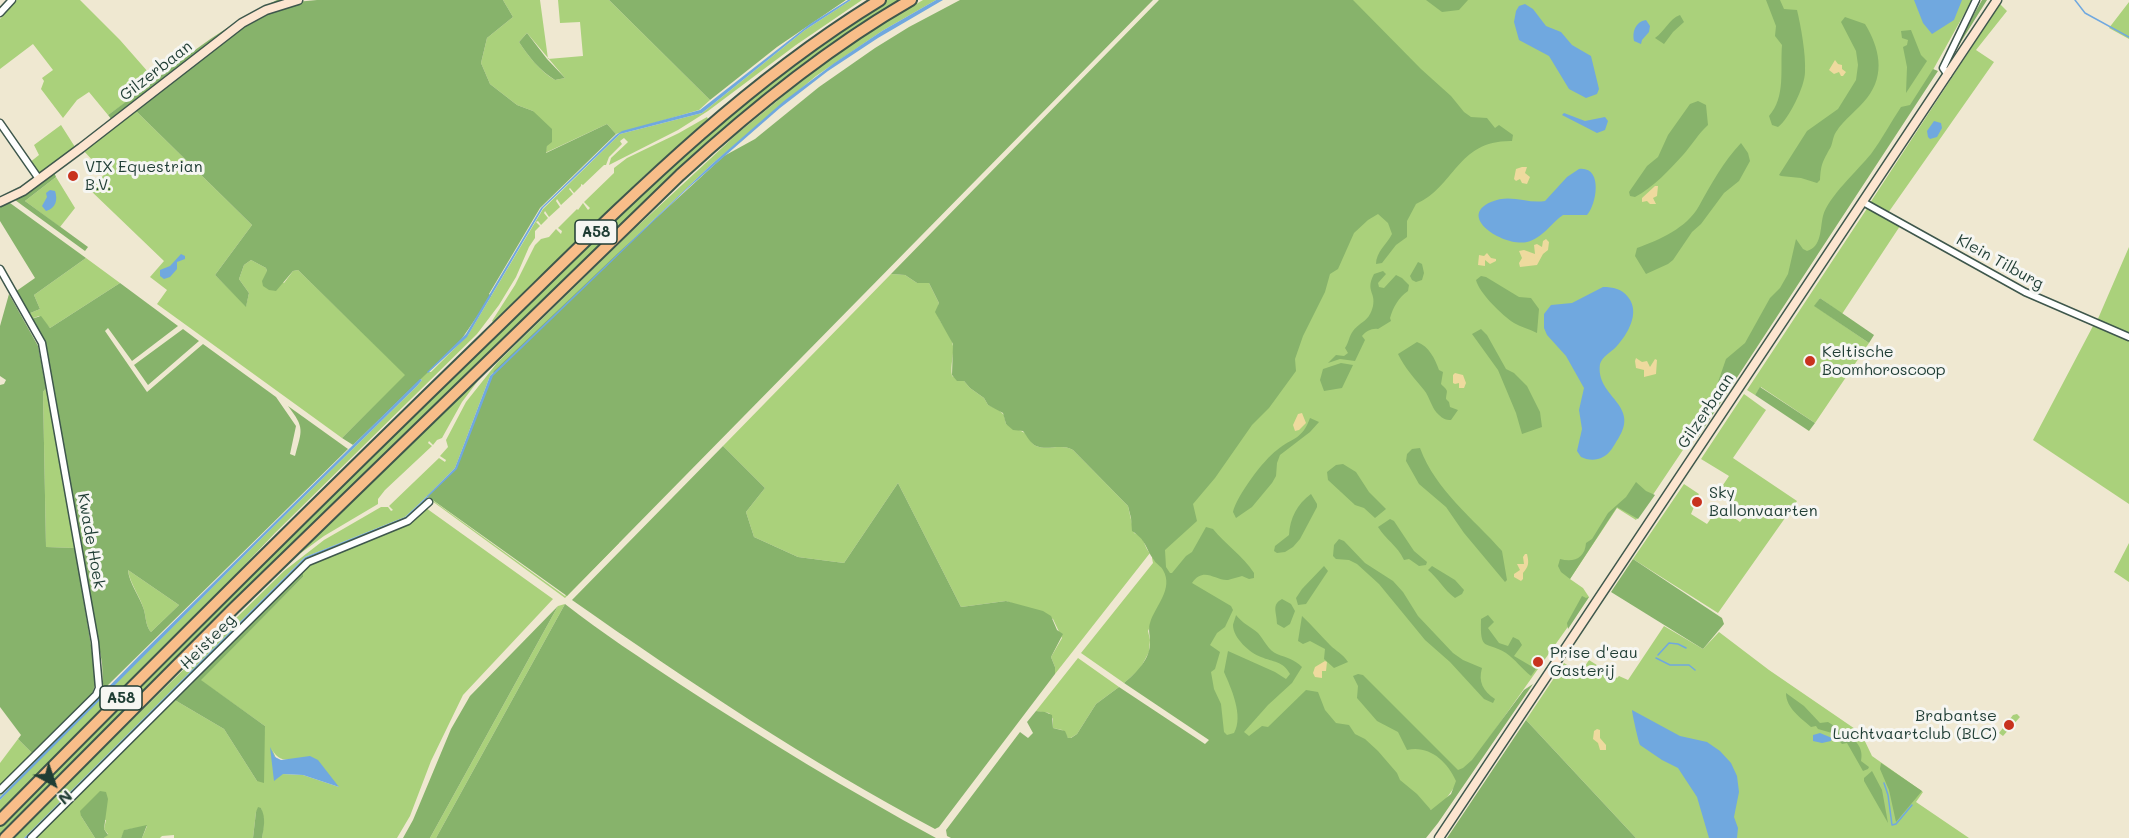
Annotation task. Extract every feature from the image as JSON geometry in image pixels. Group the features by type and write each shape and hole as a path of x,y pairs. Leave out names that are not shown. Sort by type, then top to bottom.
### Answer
{"highway":[{"name":"A58","path":"0,820 198,620 541,284 692,141 790,60 880,0"},
{"name":"A58","path":"5,838 234,608 715,142 836,48 911,0"}],"street":[{"path":"0,13 12,0"},
{"name":"Gilzerbaan","path":"0,202 39,179 242,23 266,10 298,0"},
{"path":"1948,75 1943,68 1976,0"},
{"name":"Gilzerbaan","path":"1439,838 1996,0"},
{"path":"0,123 39,179"},
{"name":"Klein Tilburg","path":"1863,202 2025,292 2129,337"},
{"name":"Kwade Hoek","path":"0,269 36,329 43,346 95,642 99,688 96,695 0,790"},
{"name":"Heisteeg","path":"31,838 308,562 408,521 429,502"}],"green space":[{"path":"17,0 80,0 120,40 156,81 108,115 89,92 77,100 63,118 41,89 44,81 42,78 53,70 33,44 0,69 0,19"},
{"path":"277,0 289,0 265,8 112,120 108,115 211,39"},
{"path":"503,0 540,0 548,58 527,33 519,42 535,63 555,80 565,78 549,59 583,56 580,22 560,23 558,0 609,0 710,100 699,110 616,134 607,124 545,153 547,146 533,111 517,105 490,84 481,63 487,38 513,17"},
{"path":"503,0 513,17 487,38 481,63 490,84 517,105 533,111 552,129 552,142 547,146 546,153 607,124 616,134 540,208 489,294 491,296 461,340 353,445 342,438 405,375 298,270 293,271 276,291 269,290 263,286 262,281 267,271 266,268 251,260 244,265 239,279 249,293 246,307 215,275 252,225 135,110 231,33 264,13 296,2"},
{"path":"609,0 846,0 777,47 710,100"},
{"path":"851,0 862,0 796,45 708,111 678,130 609,165 611,158 628,142 624,138 620,141 622,144 609,157 606,165 583,185 581,184 574,193 570,188 573,194 561,205 557,199 560,207 549,217 545,211 548,218 541,225 538,221 536,222 540,226 535,231 535,238 516,277 477,334 275,533 0,811 0,800 20,779 417,386 427,372 431,372 468,335 543,209 620,134 702,113 805,30"},
{"path":"887,0 903,0 665,183 409,431 0,836 0,824 238,586 662,173 745,101 845,26"},
{"path":"923,0 936,0 882,31 816,76 712,164 490,376 455,468 405,517 305,557 24,838 12,838 284,571 324,540 381,507 393,510 389,506 439,458 445,462 446,460 440,456 448,447 446,440 466,402 497,363 628,235 738,133 815,70 874,29"},
{"path":"960,0 1153,0 567,596 427,496 455,469 494,371 618,253 724,156 755,139 819,87 875,48"},
{"path":"1159,0 1353,0 1451,96 1464,112 1471,117 1487,118 1495,128 1499,125 1513,135 1512,141 1479,148 1458,166 1440,187 1416,204 1407,221 1407,237 1396,245 1382,263 1376,264 1376,260 1392,234 1388,223 1378,214 1354,233 1338,269 1330,274 1325,292 1303,336 1295,359 1296,371 1193,504 1197,521 1165,550 1166,567 1172,573 1192,552 1206,527 1213,529 1254,573 1254,578 1249,579 1242,576 1228,580 1205,575 1196,578 1192,583 1231,606 1233,610 1225,627 1217,633 1210,645 1220,652 1215,669 1211,672 1214,689 1221,704 1224,732 1227,735 1234,733 1238,719 1235,702 1224,672 1228,651 1286,679 1290,674 1281,664 1247,649 1234,630 1236,615 1258,633 1274,653 1293,660 1302,667 1292,683 1244,732 1249,736 1262,726 1268,727 1306,690 1318,692 1325,710 1336,723 1349,725 1355,734 1365,739 1397,773 1400,780 1431,810 1451,794 1456,781 1448,767 1430,752 1407,750 1398,732 1377,721 1357,698 1358,686 1353,676 1363,675 1458,770 1472,760 1524,690 1533,684 1426,838 951,838 947,836 946,830 1020,732 1028,738 1033,733 1027,722 1036,711 1052,715 1053,728 1065,731 1068,738 1071,738 1077,734 1096,704 1119,687 1205,744 1209,740 1124,683 1138,670 1148,654 1150,623 1166,584 1166,577 1162,569 1143,541 1132,531 1128,506 1073,450 1064,447 1036,446 1023,431 1013,430 1006,424 1003,413 988,405 984,398 964,381 957,381 952,375 953,344 935,312 939,303 929,283 917,283 905,275 891,274"},
{"path":"1345,0 1972,0 1910,111 1636,520 1617,508 1570,579 1583,588 1589,597 1436,813 1309,734 1227,742 1164,596 1148,631 1149,652 1140,669 1124,683 1081,653 1153,563 1152,558 1245,413"},
{"path":"1426,0 1468,0 1459,10 1442,12"},
{"path":"1766,0 1780,0 1784,9 1797,10 1805,57 1804,78 1799,93 1787,117 1778,127 1772,125 1769,116 1780,92 1782,45 1775,36 1776,26"},
{"path":"1982,0 1987,0 1949,61 1951,55"},
{"path":"2129,2 2129,39 2109,28"},
{"path":"2000,4 2007,11 1976,50 1994,62 1888,213 1870,203"},
{"path":"1680,15 1684,22 1664,44 1655,38 1673,19"},
{"path":"1845,17 1865,24 1870,33 1877,51 1877,80 1863,102 1836,132 1822,164 1820,180 1817,183 1801,178 1781,176 1779,175 1807,131 1838,109 1856,80 1858,65 1856,51 1841,22"},
{"path":"1911,30 1921,55 1927,61 1906,93 1907,67 1903,47 1907,45 1908,40 1902,38 1901,31"},
{"path":"527,33 565,78 555,80 530,58 519,42"},
{"path":"1933,69 1938,71 1698,437 1695,427 1716,388 1726,359 1745,343 1770,298 1780,288 1788,274 1796,239 1807,251 1815,246 1820,237 1823,216 1831,201 1871,154 1901,107 1910,105"},
{"path":"1698,101 1706,105 1708,125 1661,178 1642,193 1635,197 1630,196 1629,192 1647,166 1658,157 1668,135 1690,104"},
{"path":"135,110 252,225 215,275 246,306 249,293 239,279 244,265 251,260 266,268 284,283 293,271 298,270 406,375 342,438 157,304 167,290 150,277 164,261 89,189 105,174 83,150"},
{"path":"707,117 708,119 644,176 492,321 515,285 535,245 541,239 549,237 556,229 561,234 562,231 558,228 583,203 588,210 590,208 584,202 614,173 614,168 627,158"},
{"path":"61,125 75,147 43,172 37,173 29,163 39,155 34,145"},
{"path":"1741,143 1750,161 1739,181 1724,193 1701,224 1692,232 1673,260 1646,274 1635,256 1637,248 1680,227 1694,214 1723,165"},
{"path":"54,172 56,177 25,201 88,247 85,251 15,200"},
{"path":"56,177 75,208 60,227 25,201"},
{"path":"10,203 86,258 34,295 40,309 28,314 15,292 35,278 0,221 0,206"},
{"path":"1868,207 1900,226 1842,314 1820,298 1815,306 1869,343 1815,423 1761,387 1755,395 1747,390"},
{"path":"2129,247 2129,335 2097,321"},
{"path":"86,258 120,283 50,328 39,316 31,319 28,314 40,309 34,295"},
{"path":"1418,262 1422,264 1424,273 1422,280 1416,282 1410,276"},
{"path":"1383,271 1386,274 1378,283 1379,287 1384,288 1396,275 1409,285 1408,291 1395,306 1391,321 1378,329 1367,331 1362,336 1365,340 1355,361 1340,359 1328,363 1336,355 1344,356 1348,353 1345,348 1352,333 1367,318 1373,306 1371,280 1374,274"},
{"path":"891,274 905,275 917,283 929,283 939,303 940,320 952,339 952,376 964,381 984,398 988,405 998,409 1004,415 1006,424 1025,433 1036,446 1064,447 1073,450 1128,506 1134,533 1141,537 1150,553 1055,674 1051,657 1062,638 1053,619 1006,601 961,607 898,483 844,563 798,557 754,537 746,512 765,488 723,446"},
{"path":"1481,276 1519,297 1531,298 1539,309 1537,333 1514,323 1492,304 1476,280"},
{"path":"120,283 178,326 132,361 108,328 105,331 147,392 203,344 276,397 296,426 290,454 295,456 300,425 288,406 348,449 106,687 103,684 102,663 45,346 31,319 41,316 50,328","holes":["128,570 179,605 151,632"]},
{"path":"9,294 38,346 46,388 43,392 46,547 75,548 95,670 95,685 92,694 33,754 18,739 21,735 0,707 0,385 6,380 0,376 0,326"},
{"path":"1820,298 1874,335 1869,343 1814,306"},
{"path":"2093,326 2129,341 2129,504 2033,440"},
{"path":"183,329 199,341 148,385 134,365"},
{"path":"1481,329 1487,335 1506,369 1514,373 1527,386 1540,412 1542,427 1522,434 1498,370 1472,334"},
{"path":"1417,342 1428,350 1439,370 1443,372 1441,384 1447,391 1446,399 1450,407 1458,410 1451,420 1443,418 1436,412 1426,393 1398,354"},
{"path":"1341,363 1353,365 1342,388 1324,391 1320,380 1323,369"},
{"path":"486,370 462,402 442,438 433,445 429,441 428,443 432,446 385,490 378,499 378,504 324,536 294,558"},
{"path":"1760,387 1815,423 1809,431 1755,395"},
{"path":"46,388 75,548 46,547 43,392"},
{"path":"1744,394 1766,410 1733,458 1797,501 1718,613 1633,559 1684,484 1699,494 1692,505 1694,507 1691,514 1707,524 1719,507 1740,522 1748,512 1719,491 1729,476 1701,459"},
{"path":"1310,418 1319,422 1310,432 1280,455 1276,476 1272,483 1252,507 1236,518 1233,512 1235,505 1251,479 1265,461 1304,430"},
{"path":"723,446 765,488 746,512 754,537 798,557 844,563 898,483 961,607 1006,601 1043,611 1051,616 1057,630 1063,634 1051,657 1055,674 939,827 935,829 796,749 705,691 572,600"},
{"path":"1420,448 1435,478 1445,491 1502,551 1507,580 1505,582 1464,533 1446,507 1419,484 1406,461 1407,454 1412,449"},
{"path":"1343,464 1356,472 1369,492 1386,509 1375,518 1364,508 1355,505 1328,480 1327,472 1336,465"},
{"path":"1636,482 1655,495 1638,519 1617,507 1570,579 1561,572 1558,566 1560,559 1574,560 1581,556 1586,543 1592,539 1608,513 1626,497"},
{"path":"1311,494 1317,507 1300,539 1285,552 1277,553 1274,551 1275,546 1289,535 1295,512"},
{"path":"428,497 565,596 619,541 619,543 565,598 432,501 409,518 313,558 28,838 306,559 406,518"},
{"path":"426,508 553,599 463,695 431,761 410,816 397,838 262,838 264,821 261,808 256,812 253,838 174,838 174,835 142,838 147,826 125,830 121,838 104,838 108,834 104,829 106,820 81,816 95,838 34,838 173,699 224,729 257,781 265,726 200,680 303,577 303,569 310,562 410,522","holes":["272,749 275,754 285,760 303,758 339,787 303,775 283,774"]},
{"path":"1390,519 1394,521 1414,551 1427,562 1426,565 1419,566 1409,559 1404,560 1381,532 1378,527"},
{"path":"1339,539 1344,541 1365,563 1393,581 1418,616 1453,653 1482,668 1481,682 1487,693 1495,699 1493,703 1484,699 1450,662 1425,640 1379,584 1357,564 1349,560 1336,559 1333,556 1334,545"},
{"path":"2129,543 2129,582 2114,572"},
{"path":"1633,559 1722,618 1724,624 1703,649 1611,592"},
{"path":"1324,566 1328,571 1306,604 1298,605 1296,598 1302,589"},
{"path":"1432,566 1455,580 1464,590 1462,594 1455,598 1451,595 1428,570"},
{"path":"303,569 303,577 201,680 265,726 264,783 257,781 224,729 173,699"},
{"path":"128,570 179,605 151,632 147,625 144,610"},
{"path":"1582,596 1589,597 1568,629 1567,623"},
{"path":"1282,599 1291,604 1295,611 1290,624 1284,628 1277,624 1275,609"},
{"path":"565,604 436,838 430,838 558,606"},
{"path":"565,604 637,656 744,725 936,838 436,838"},
{"path":"558,606 430,838 403,838 413,820 451,729 470,696"},
{"path":"1488,615 1494,622 1488,628 1499,643 1508,646 1513,637 1519,640 1522,645 1514,656 1536,669 1531,676 1506,653 1485,644 1482,637 1481,619"},
{"path":"1302,616 1348,662 1334,668 1324,659 1325,649 1310,641 1303,644 1298,641"},
{"path":"1664,626 1703,649 1719,632 1769,670 1861,733 1872,756 1923,792 1916,802 1969,838 1636,838 1526,720 1564,663 1586,677 1588,674 1583,669 1589,660 1617,678 1619,676 1628,680"},
{"path":"1078,658 1119,687 1096,704 1077,734 1069,739 1062,730 1053,728 1053,719 1049,713 1036,711"},
{"path":"102,680 109,687 0,797 0,792 101,689"},
{"path":"1786,693 1804,706 1820,723 1828,722 1839,729 1841,736 1844,732 1852,738 1858,744 1862,756 1861,761 1869,767 1868,769 1863,771 1847,743 1842,744 1832,733 1818,729 1816,726 1811,727 1799,716 1791,708"},
{"name":"Brabantse Luchtvaartclub (BLC)","path":"2017,714 2020,717 2003,736 1999,733 2013,715"},
{"path":"1526,720 1636,838 1447,838"},
{"path":"18,739 33,754 0,788 0,763"},
{"path":"1881,763 1922,791 1896,822 1889,790 1880,769"},
{"path":"1872,771 1882,790 1888,823 1864,781 1864,778"},
{"path":"100,791 106,792 108,799 104,829 108,835 104,838 95,838 80,811"},
{"path":"258,807 264,815 262,838 253,838 256,812"},
{"path":"147,825 142,838 121,838 124,830"}],"sand":[{"path":"1835,60 1846,72 1843,76 1839,72 1834,74 1829,70"},
{"path":"1527,167 1525,173 1530,177 1527,184 1522,183 1520,179 1516,181 1514,179 1516,169"},
{"path":"1658,186 1657,196 1653,198 1656,204 1642,202 1642,198"},
{"path":"1546,239 1549,242 1548,250 1537,265 1520,267 1519,263 1522,258 1519,251 1524,250 1535,254 1534,245 1542,247"},
{"path":"1487,253 1496,261 1490,264 1485,260 1485,266 1478,265 1479,255 1484,256"},
{"path":"1636,358 1642,362 1647,361 1650,367 1655,359 1657,360 1656,374 1644,377 1644,370 1636,368"},
{"path":"1455,373 1463,375 1466,383 1464,388 1459,388 1459,383 1453,383"},
{"path":"1302,413 1306,423 1295,431 1293,425 1298,414"},
{"path":"1525,554 1527,554 1528,564 1521,581 1514,577 1514,574 1520,570 1517,564 1524,564"},
{"path":"1327,662 1326,671 1322,671 1322,678 1315,677 1313,673 1315,667"},
{"path":"1600,730 1600,738 1606,745 1606,750 1600,750 1598,743 1593,739 1594,731"}],"water":[{"path":"851,0 805,30 702,113 620,134 543,208 467,337 427,372 466,334 541,208 616,135 622,131 700,110 810,24"},
{"path":"936,0 943,0 878,38 828,71 780,108 687,189 493,376 457,469 406,518 306,559 28,838 24,838 305,557 405,517 420,503 455,468 490,376 712,164 784,101 833,64 882,31"},
{"path":"1914,0 1962,0 1954,20 1932,34 1923,23"},
{"path":"1525,4 1533,9 1546,26 1561,32 1572,45 1591,56 1599,89 1597,94 1586,98 1569,89 1549,56 1519,40 1514,22 1519,6"},
{"path":"1646,20 1650,26 1649,32 1641,44 1634,41 1633,34 1637,25"},
{"path":"1564,113 1585,121 1605,117 1608,121 1605,130 1597,133 1562,115"},
{"path":"1934,121 1941,123 1942,128 1937,137 1930,139 1927,131"},
{"path":"1579,169 1592,173 1595,179 1595,195 1591,210 1587,215 1563,215 1542,234 1527,242 1507,240 1487,230 1481,223 1479,215 1482,208 1491,202 1505,198 1545,201 1567,177"},
{"path":"50,190 55,191 56,200 54,206 46,211 42,206 47,197 46,193"},
{"path":"181,254 185,256 185,259 177,262 177,269 170,277 164,279 160,276 160,270 170,266"},
{"path":"1603,287 1617,289 1626,294 1632,303 1633,317 1624,336 1600,364 1600,375 1604,385 1621,409 1624,427 1608,454 1592,460 1581,457 1577,451 1582,429 1579,410 1584,388 1566,356 1547,335 1544,328 1544,314 1551,305 1572,303"},
{"path":"420,379 422,380 417,386 0,800 0,797 139,656"},
{"path":"1632,710 1680,736 1707,742 1731,763 1737,776 1739,792 1734,817 1738,828 1737,838 1709,838 1697,797 1678,768 1640,745"},
{"path":"1820,733 1832,738 1831,741 1822,743 1813,741 1813,735"},
{"path":"270,747 275,757 281,760 310,756 318,760 339,787 303,775 283,774 274,781"}],"waterway":[{"path":"2075,0 2085,13 2129,37"},
{"path":"1658,655 1669,643 1686,648"},
{"path":"1656,658 1670,665 1689,665 1695,670"},
{"path":"1884,783 1892,825 1896,824 1912,805"}],"place":[{"name":"VIX Equestrian B.V.","path":"73,176"},
{"name":"Keltische Boomhoroscoop","path":"1810,361"},
{"name":"Sky Ballonvaarten","path":"1697,502"},
{"name":"Prise d'eau Gasterij","path":"1538,662"},
{"name":"Brabantse Luchtvaartclub (BLC)","path":"2009,725"}]}
